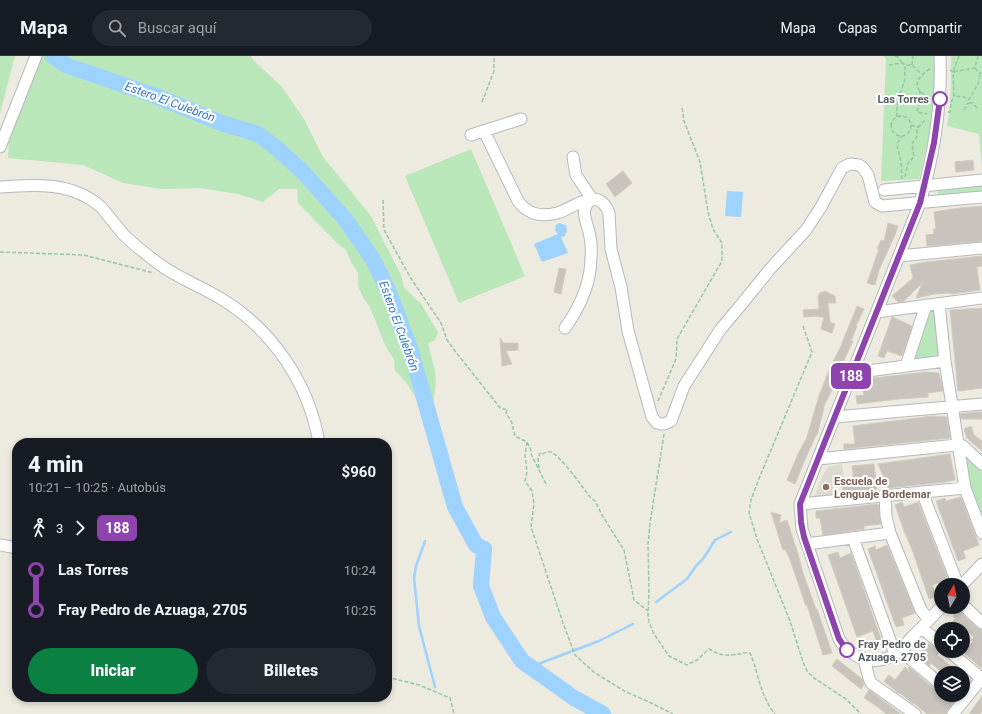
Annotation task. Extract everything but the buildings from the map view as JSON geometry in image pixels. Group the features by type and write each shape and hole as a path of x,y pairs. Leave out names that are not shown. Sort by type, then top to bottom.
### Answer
{"street":[{"path":"0,147 36,56"},
{"path":"934,614 898,652 883,659 864,659 847,650 839,639 807,544 801,522 800,504 920,203 934,143 940,99 940,59"},
{"path":"471,135 521,119"},
{"path":"484,131 518,202 527,210 543,215 550,214 571,207 581,201 592,199 598,200 605,205 610,213 611,249 621,287 628,331 652,417 657,423 664,424 671,421 673,418 684,386 720,330 770,269 806,230 821,208 842,168 850,164 859,165 863,168 868,175 875,202 879,205 885,206 982,197"},
{"path":"573,157 576,175 592,199"},
{"path":"884,190 982,180"},
{"path":"0,187 26,185 52,186 69,189 86,197 100,207 125,236 149,257 176,275 221,298 248,318 273,343 293,371 308,402 319,438"},
{"path":"565,328 579,306 588,282 591,245 584,213 586,205 592,199"},
{"path":"899,256 982,248"},
{"path":"877,312 982,298"},
{"path":"939,304 945,361 965,488 982,533"},
{"path":"906,366 926,305"},
{"path":"852,373 945,361"},
{"path":"835,417 982,404"},
{"path":"818,459 958,445 963,446 982,464"},
{"path":"800,504 965,488"},
{"path":"922,492 955,578"},
{"path":"885,496 886,516 890,533 921,610 925,624 934,635"},
{"path":"807,544 890,533"},
{"path":"853,538 898,652 934,679"},
{"path":"0,545 12,547"},
{"path":"968,578 982,564"},
{"path":"970,612 982,623"},
{"path":"953,714 982,678 958,658"},
{"path":"864,659 869,678 872,683 915,714"}],"path":[{"path":"482,102 494,71 494,56"},
{"path":"896,56 902,63 912,65 921,74"},
{"path":"912,65 914,56"},
{"path":"959,56 953,72 954,96 964,97 977,108"},
{"path":"975,68 978,56"},
{"path":"940,59 921,74 917,84 920,90 926,95 940,99"},
{"path":"889,65 902,63"},
{"path":"904,135 896,134 892,129 892,123 897,117 897,107 906,65"},
{"path":"953,72 975,68"},
{"path":"975,68 980,74"},
{"path":"969,100 979,82 982,71"},
{"path":"904,188 906,169 914,157 912,144 917,136 919,127 925,120 928,120 929,117 926,113 917,112 920,102 920,90"},
{"path":"964,110 967,104 970,103"},
{"path":"656,407 676,360 678,340 722,261 722,243 713,229 708,212 700,162 684,120 682,107"},
{"path":"897,117 901,116 906,118 911,125 919,127"},
{"path":"904,188 901,176 901,160 897,147 900,138 909,131 911,125"},
{"path":"383,200 384,230 410,277 441,323 447,340 455,351 480,382 494,403 501,409 507,409 506,414 511,420 515,436 527,442 531,450 531,454 546,484"},
{"path":"0,252 84,255 160,275"},
{"path":"804,326 812,352 760,476 751,500 749,513 757,539 790,621 807,671 814,678 846,699 861,714"},
{"path":"664,424 664,443 659,461 648,544 649,622 654,634 669,656 687,665 697,660 709,649 719,655 732,655 742,652 750,653 762,694 776,714"},
{"path":"527,442 525,455 527,472 525,481 532,491 534,504 531,527 562,623 576,655 595,673 626,692 673,714"},
{"path":"539,468 538,458 540,453 553,453 595,501 624,550 634,600 648,612"},
{"path":"392,678 419,685 450,698 454,714"}],"shaded area":[{"name":"Escuela de Lenguaje Bordemar","path":"842,464 844,478 833,480 834,495 814,497 828,467"}],"green space":[{"path":"0,56 15,56 0,114"},
{"path":"42,56 251,56 254,61 282,87 304,119 323,157 371,216 401,275 404,287 421,304 438,332 435,340 428,343 435,371 436,384 430,422 406,382 395,371 394,360 385,345 370,307 364,299 358,286 358,273 346,250 339,245 298,203 297,189 279,189 263,202 238,194 200,188 161,189 123,183 83,165 8,158 9,132 21,97"},
{"path":"884,56 936,56 935,111 919,179 881,181 886,59"},
{"path":"951,56 982,56 982,168 979,134 947,126 951,83"},
{"path":"471,149 525,276 459,303 405,176"},
{"path":"982,185 982,191 942,195 938,194 938,191 941,190"},
{"path":"936,307 941,358 911,362 930,309"},
{"path":"966,456 982,468 982,522 968,481 964,459"}],"water":[{"path":"727,191 743,192 741,217 725,216"},
{"path":"559,223 566,225 567,230 565,236 561,237 568,253 542,262 534,244 558,234 555,230 556,225"}],"waterway":[{"name":"Estero El Culebrón","path":"53,56 68,66 153,95 224,124 258,134 280,151 303,172 345,219 372,258 388,290 410,348 455,507 476,545 484,549 481,586 493,617 522,661 574,698 603,714"},
{"path":"656,602 687,579 703,559 715,540 731,532"},
{"path":"425,541 416,566 414,578 419,626 435,687"},
{"path":"530,667 599,641 633,624"}],"bus line":[{"name":"188","path":"847,650 839,639 804,537 800,504 920,203 930,164 938,121 940,99"}],"place":[{"name":"Las Torres","path":"940,99"},
{"name":"Escuela de Lenguaje Bordemar","path":"826,487"},
{"name":"Fray Pedro de Azuaga, 2705","path":"847,650"}]}
